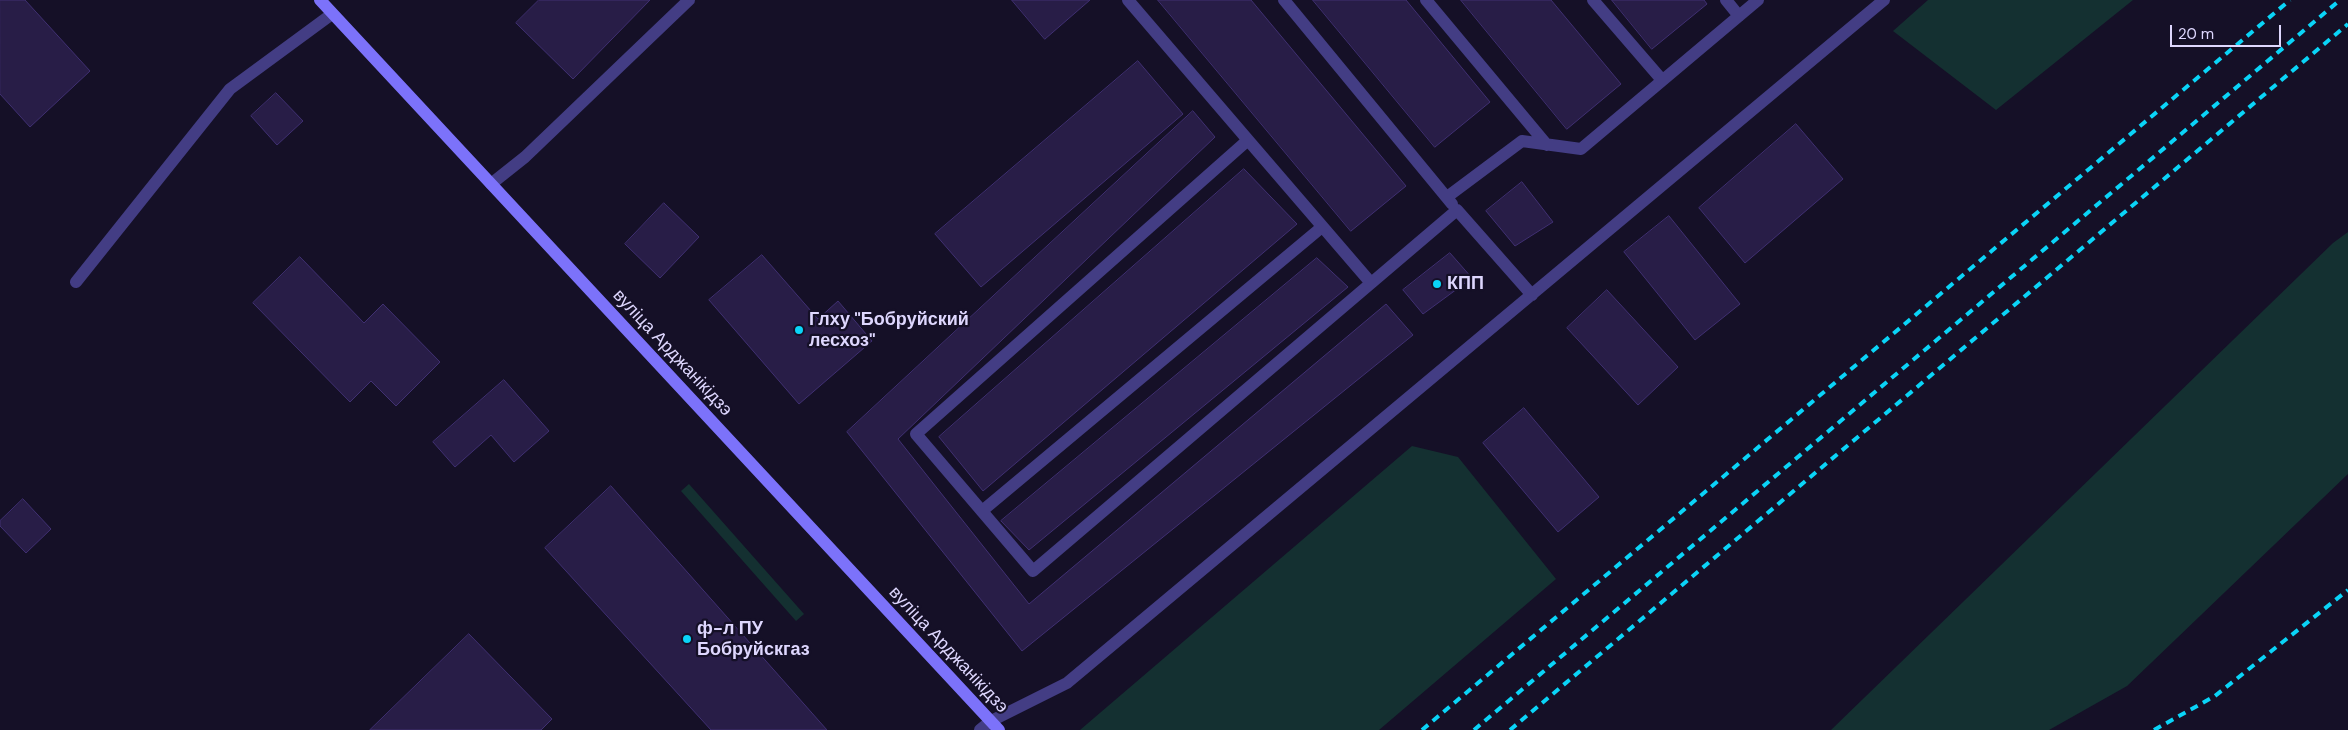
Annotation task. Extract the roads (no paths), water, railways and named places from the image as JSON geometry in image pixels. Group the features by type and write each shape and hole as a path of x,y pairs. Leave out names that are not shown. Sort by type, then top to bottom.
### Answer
{"main road":[{"name":"вуліца Арджанікідзэ","path":"320,0 995,725"}],"lane":[{"path":"491,184 525,157 689,0"},
{"path":"1128,0 1371,283"},
{"path":"1284,0 1457,210 1532,295"},
{"path":"1426,0 1547,145"},
{"path":"1593,0 1662,80"},
{"path":"1726,0 1739,16"},
{"path":"1447,198 1522,141 1580,149 1758,0"},
{"path":"980,730 995,725 1067,683 1884,0"},
{"path":"76,282 230,89 332,14"},
{"path":"1248,140 916,434 1032,571 1457,210"},
{"path":"982,511 1322,227"}],"railway":[{"path":"1422,730 2290,0"},
{"path":"1474,730 2340,0"},
{"path":"1510,730 2348,24"},
{"path":"2154,730 2215,696 2348,590"}],"place":[{"name":"КПП","path":"1437,284"},
{"name":"Глху \"Бобруйский лесхоз\"","path":"799,330"},
{"name":"ф-л ПУ Бобруйскгаз","path":"687,639"}]}
